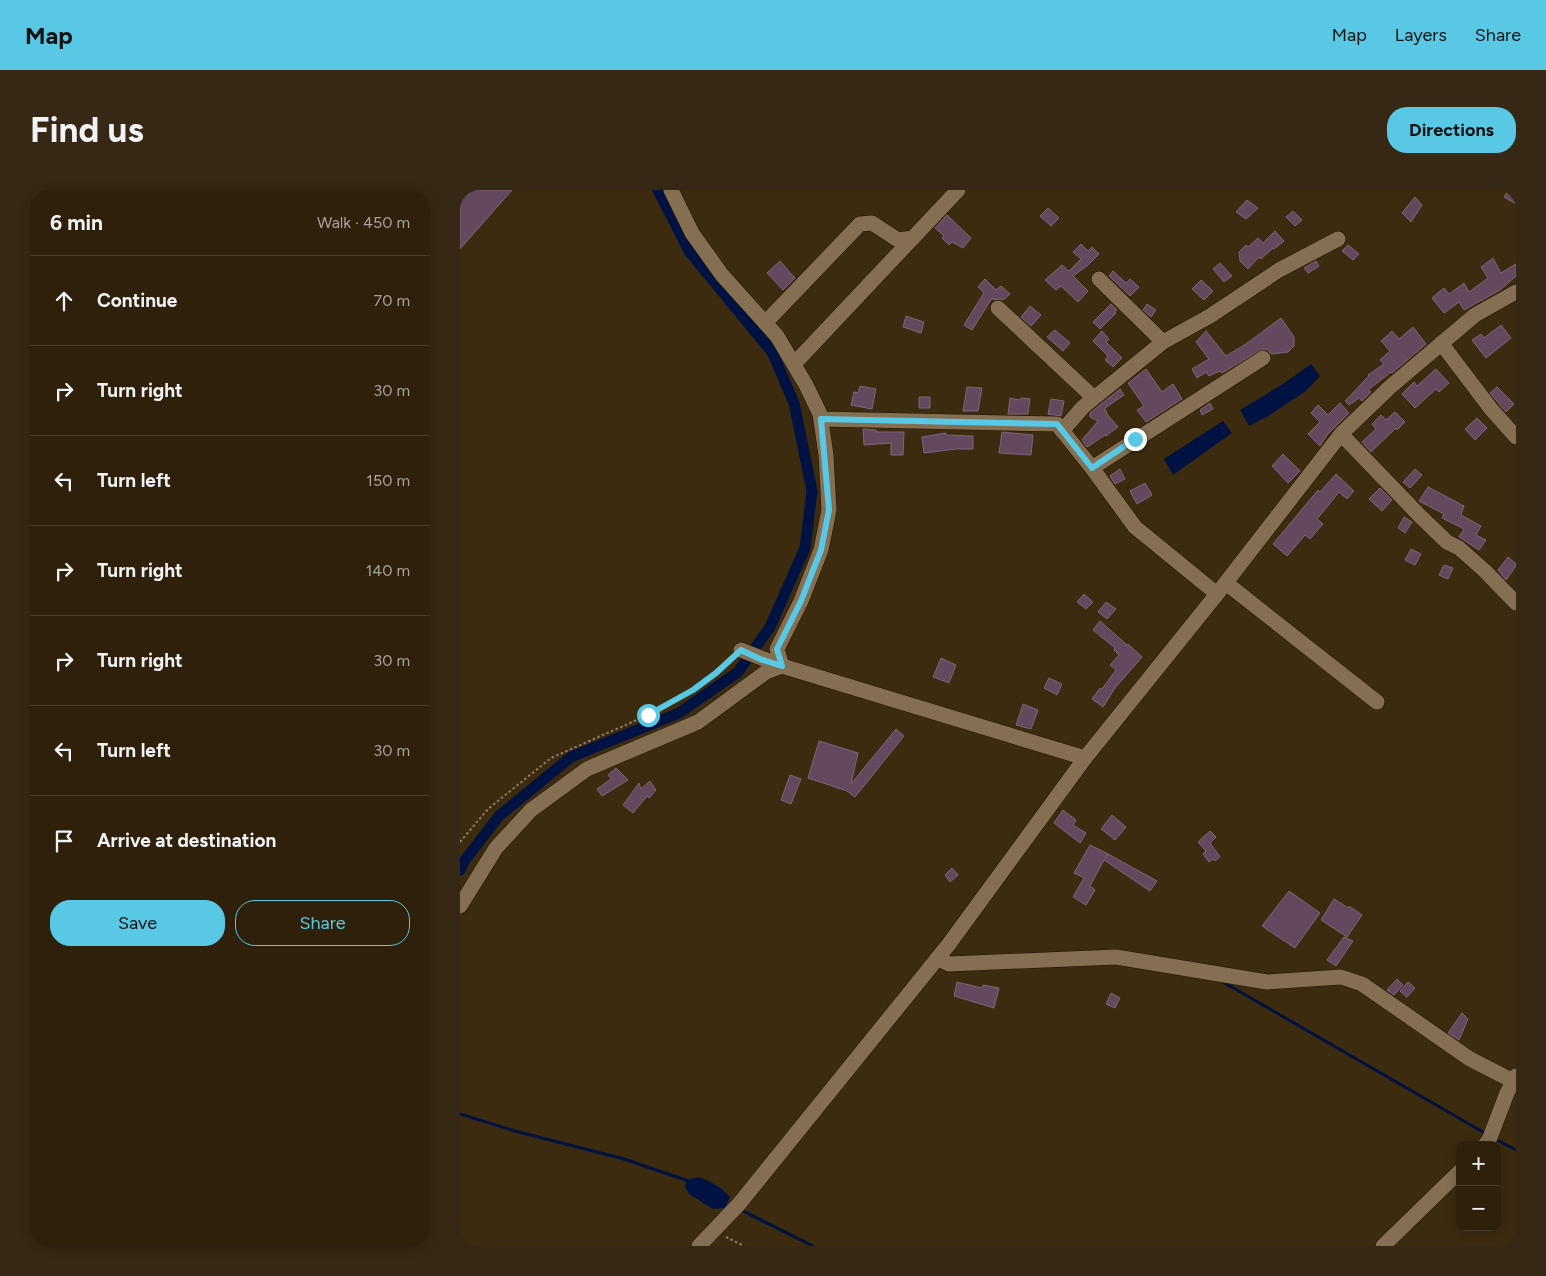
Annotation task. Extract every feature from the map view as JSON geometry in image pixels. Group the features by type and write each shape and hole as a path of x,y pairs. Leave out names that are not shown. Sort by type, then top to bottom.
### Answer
{"street":[{"path":"672,190 692,233 722,275 777,336 806,385 820,414 829,510 821,550 801,601 777,649 782,666"},
{"path":"794,364 958,190"},
{"path":"765,323 860,224 872,223 898,240 913,238"},
{"path":"1062,431 1083,407 1163,342 1210,316 1279,270 1338,239"},
{"path":"1099,279 1163,342"},
{"path":"699,1246 739,1204 937,958 1086,758 1341,434 1390,387 1474,315 1516,292"},
{"path":"998,308 1094,398"},
{"path":"1442,343 1491,409 1516,437"},
{"path":"1092,468 1263,358"},
{"path":"821,419 1057,424 1135,527 1377,702"},
{"path":"1341,434 1426,522 1447,542 1460,548 1516,603"},
{"path":"741,650 782,666 1086,758"},
{"path":"460,906 496,848 531,810 587,769 698,722 766,672 782,666"},
{"path":"937,958 948,964 1116,957 1267,982 1341,977 1362,984 1470,1059 1515,1079 1507,1093 1488,1141"},
{"path":"1383,1246 1456,1174"}],"path":[{"path":"460,842 488,809 551,758 648,715 693,690 716,673 741,650"},
{"path":"713,1231 744,1246"}],"shaded area":[{"path":"1311,364 1320,376 1306,391 1249,426 1240,410 1283,384"},
{"path":"1223,421 1232,433 1173,475 1164,459"},
{"path":"699,1177 716,1185 730,1197 725,1208 713,1209 689,1194 685,1187 686,1180"}],"building":[{"path":"460,190 512,190 460,249"},
{"path":"1509,190 1516,190 1516,204 1504,197"},
{"path":"1415,197 1422,205 1411,222 1402,213"},
{"path":"1247,200 1258,208 1246,219 1236,212"},
{"path":"1048,208 1059,218 1051,226 1040,216"},
{"path":"1293,211 1302,220 1295,226 1286,217"},
{"path":"947,215 971,238 963,248 952,242 949,245 942,238 944,236 935,228"},
{"path":"1275,231 1284,241 1261,259 1259,257 1248,269 1240,261 1239,252 1258,238 1263,243"},
{"path":"1081,244 1088,251 1092,247 1099,254 1073,276 1088,291 1078,302 1061,286 1056,290 1045,280 1062,265 1069,271 1081,259 1073,252"},
{"path":"1348,245 1359,254 1353,260 1342,251"},
{"path":"1493,258 1501,273 1516,264 1516,276 1500,290 1464,310 1459,302 1444,313 1432,298 1444,288 1449,294 1464,283 1469,292 1488,278 1481,267"},
{"path":"780,261 795,278 783,290 767,273"},
{"path":"1316,261 1319,266 1308,273 1304,268"},
{"path":"1220,263 1232,276 1224,282 1213,269"},
{"path":"1113,271 1126,283 1130,279 1139,287 1130,296 1109,276"},
{"path":"985,279 996,290 1001,286 1010,294 1003,300 994,300 992,298 972,330 964,325 984,293 978,287"},
{"path":"1201,280 1213,291 1204,300 1192,289"},
{"path":"1111,304 1117,310 1114,312 1116,313 1100,329 1093,322"},
{"path":"1147,304 1156,310 1151,317 1143,310"},
{"path":"1030,306 1041,315 1031,326 1021,317"},
{"path":"906,316 924,322 921,333 903,327"},
{"path":"1281,318 1294,337 1294,346 1288,352 1271,354 1268,350 1262,349 1222,373 1220,371 1209,376 1206,372 1197,378 1192,369 1209,359 1196,342 1206,331 1226,356"},
{"path":"1501,325 1511,338 1486,358 1472,340 1481,334 1484,338"},
{"path":"1413,327 1426,344 1392,373 1368,390 1371,392 1362,401 1359,398 1349,405 1345,401 1368,375 1384,364 1380,360 1390,351 1381,341 1392,331 1399,339"},
{"path":"1055,330 1070,343 1063,351 1047,337"},
{"path":"1102,331 1109,339 1106,342 1122,358 1113,367 1105,360 1108,356 1093,341"},
{"path":"1146,369 1162,392 1173,384 1182,399 1146,422 1137,410 1144,406 1128,383"},
{"path":"1436,369 1449,383 1439,392 1436,389 1415,408 1402,394 1414,382 1417,386"},
{"path":"860,386 876,389 872,409 851,405 854,392 858,393"},
{"path":"967,387 982,388 978,411 963,411"},
{"path":"1497,387 1514,404 1506,412 1490,393"},
{"path":"1120,389 1124,395 1105,408 1107,414 1118,427 1087,447 1082,440 1098,421 1090,417 1090,413"},
{"path":"919,397 930,397 930,408 919,408"},
{"path":"1010,398 1030,399 1028,414 1008,414"},
{"path":"1051,399 1064,401 1061,416 1048,414"},
{"path":"1210,403 1213,409 1202,415 1200,410"},
{"path":"1340,403 1349,413 1327,435 1320,446 1308,434 1320,422 1311,413 1318,405 1328,415"},
{"path":"1395,412 1405,422 1371,452 1362,442 1376,429 1372,424 1381,415 1386,420"},
{"path":"1477,418 1487,428 1475,440 1465,429"},
{"path":"863,429 876,430 877,432 904,432 903,455 891,455 891,443 864,445"},
{"path":"1002,432 1033,435 1031,455 999,453"},
{"path":"946,433 946,435 973,436 973,449 924,453 922,437"},
{"path":"1283,454 1300,471 1288,483 1272,466"},
{"path":"1120,469 1125,479 1115,484 1110,476"},
{"path":"1415,469 1422,475 1410,488 1403,482"},
{"path":"1336,474 1354,491 1347,499 1339,492 1317,519 1323,524 1310,539 1305,535 1287,556 1273,544 1318,490 1320,492"},
{"path":"1145,483 1152,495 1137,504 1130,491"},
{"path":"1428,487 1464,506 1461,515 1481,526 1476,535 1486,540 1479,550 1459,537 1464,529 1442,518 1444,514 1419,501"},
{"path":"1380,488 1392,500 1382,511 1369,499"},
{"path":"1404,517 1412,522 1405,533 1398,528"},
{"path":"1411,549 1421,554 1415,565 1405,560"},
{"path":"1508,557 1516,566 1506,580 1498,570"},
{"path":"1444,565 1453,568 1448,579 1439,575"},
{"path":"1084,594 1093,602 1086,609 1077,602"},
{"path":"1106,602 1116,609 1107,619 1098,612"},
{"path":"1100,621 1142,657 1115,688 1103,707 1092,699 1116,670 1110,665 1119,655 1114,650 1115,648 1093,630"},
{"path":"941,658 956,665 949,683 933,677"},
{"path":"1049,678 1062,684 1057,695 1044,688"},
{"path":"1023,704 1038,710 1031,729 1016,725"},
{"path":"896,729 904,736 855,797 847,791 808,778 819,741 858,753 851,784"},
{"path":"616,768 628,780 602,796 597,789 611,779 608,775"},
{"path":"790,775 801,779 791,804 781,800"},
{"path":"650,781 656,790 649,798 647,796 633,813 623,805 639,783 641,789"},
{"path":"1063,810 1076,820 1073,825 1086,833 1080,843 1054,823"},
{"path":"1112,815 1126,827 1115,840 1101,829"},
{"path":"1210,831 1216,837 1210,843 1220,857 1215,861 1213,859 1209,862 1203,854 1206,851 1198,842"},
{"path":"1090,845 1157,881 1150,891 1104,860 1090,886 1095,890 1086,905 1073,897 1084,878 1074,873"},
{"path":"952,868 958,875 950,882 945,875"},
{"path":"1289,891 1320,913 1295,948 1262,926"},
{"path":"1334,899 1362,915 1347,937 1321,920"},
{"path":"1344,937 1353,941 1336,966 1327,960"},
{"path":"1397,979 1403,985 1394,995 1387,990"},
{"path":"957,982 982,988 983,985 999,988 994,1008 954,996"},
{"path":"1408,982 1415,988 1407,997 1400,991"},
{"path":"1111,993 1120,998 1115,1008 1106,1004"},
{"path":"1462,1013 1468,1019 1459,1040 1448,1033"}],"waterway":[{"path":"460,870 465,860 499,816 571,757 679,713 738,672 770,627 805,548 812,491 794,403 772,352 689,251 658,190"},
{"path":"1223,982 1483,1132"},
{"path":"460,1114 515,1131 624,1159 686,1180"},
{"path":"1501,1142 1516,1150"},
{"path":"743,1211 813,1246"}],"route":[{"path":"648,715 693,690 716,673 741,650 782,666 777,649 801,601 821,550 829,510 826,455 821,419 1057,424 1092,468 1135,439"}]}
